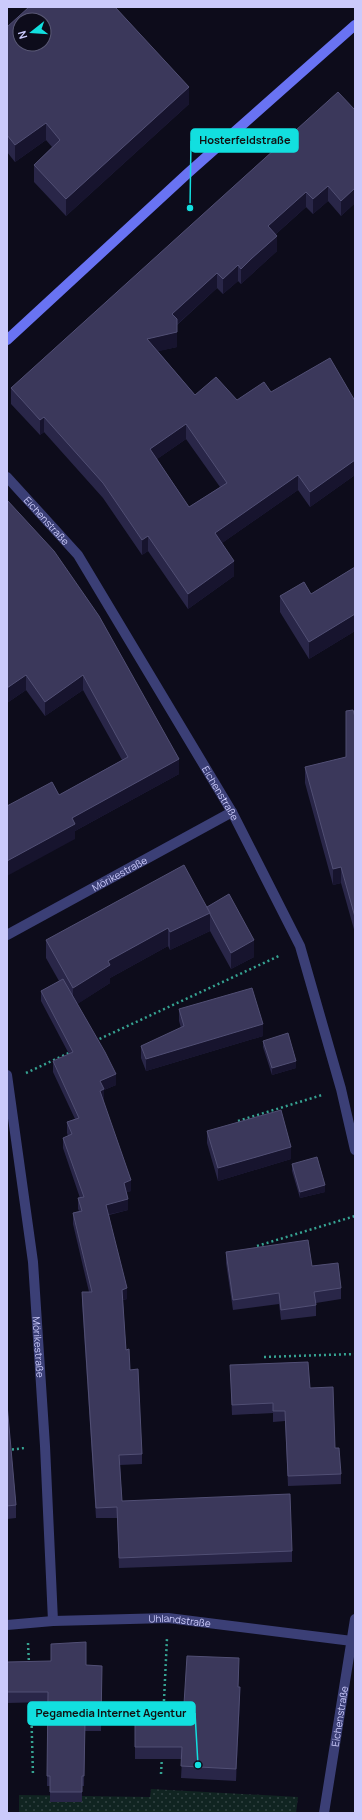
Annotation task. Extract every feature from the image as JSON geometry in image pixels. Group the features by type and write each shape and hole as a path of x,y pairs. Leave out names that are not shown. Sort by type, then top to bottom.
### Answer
{"street":[{"path":"7,340 188,173 355,25"},
{"name":"Eichenstraße","path":"7,477 78,555 232,812 300,946 341,1089 355,1150"},
{"name":"Mörikestraße","path":"7,935 232,812"},
{"name":"Mörikestraße","path":"8,1078 33,1262 45,1446 53,1621"},
{"name":"Uhlandstraße","path":"7,1625 28,1622 168,1618 352,1640"},
{"name":"Eichenstraße","path":"324,1813 355,1619"}],"path":[{"path":"93,1042 300,946"},
{"path":"8,1078 72,1052"},
{"path":"238,1121 341,1089"},
{"path":"257,1246 355,1216"},
{"path":"264,1357 355,1354"},
{"path":"163,1727 168,1618"},
{"path":"28,1622 29,1668"},
{"path":"30,1699 33,1776"},
{"path":"161,1774 162,1751"}],"green space":[{"path":"151,1789 298,1797 296,1813 19,1813 19,1795 150,1797"}],"building":[{"path":"29,7 115,7 189,87 66,199 34,165 60,140 46,123 15,145 7,135 7,27 12,22 12,52 52,52 52,12 24,12"},
{"path":"338,92 355,110 355,188 341,201 328,186 313,199 306,192 268,226 277,236 241,269 238,265 223,279 217,273 172,314 177,319 177,332 147,339 195,395 216,377 237,400 264,382 271,392 330,358 355,401 355,460 310,492 298,475 215,533 234,561 188,594 148,536 142,540 103,483 44,417 40,420 11,388","holes":["186,424 227,483 189,507 150,449"]},
{"path":"7,500 54,551 99,616 179,759 72,818 75,824 7,861 7,806 52,782 59,795 128,757 83,675 45,702 26,675 7,688"},
{"path":"355,567 355,614 309,642 280,596 304,582 311,594"},
{"path":"353,710 355,717 355,917 341,867 333,869 305,767 346,757 346,711"},
{"path":"184,865 210,913 170,932 168,928 108,961 110,965 73,988 46,940"},
{"path":"229,894 254,940 231,953 207,907"},
{"path":"63,979 116,1074 100,1081 104,1089 100,1091 131,1180 124,1183 128,1199 106,1205 127,1288 122,1290 126,1350 129,1349 130,1370 138,1369 142,1454 119,1455 122,1501 290,1494 292,1551 119,1558 117,1507 96,1508 82,1292 92,1292 73,1213 82,1211 78,1198 84,1197 63,1138 72,1134 67,1122 79,1118 53,1061 73,1052 41,991"},
{"path":"252,988 263,1024 146,1059 141,1046 184,1026 179,1009"},
{"path":"288,1033 296,1061 272,1068 263,1041"},
{"path":"281,1110 291,1147 218,1168 207,1131"},
{"path":"317,1157 325,1185 300,1192 292,1164"},
{"path":"308,1240 312,1266 338,1263 341,1288 314,1292 316,1305 281,1310 279,1293 233,1300 226,1252"},
{"path":"308,1362 310,1388 333,1387 335,1448 339,1448 341,1474 288,1476 285,1411 273,1411 273,1403 232,1405 230,1365"},
{"path":"7,1404 16,1505 7,1506"},
{"path":"86,1642 86,1665 102,1666 101,1721 85,1721 84,1776 82,1776 82,1792 50,1792 50,1776 47,1776 48,1692 7,1692 7,1662 51,1661 51,1644"},
{"path":"187,1656 239,1658 238,1687 240,1687 236,1769 181,1766 182,1747 135,1747 135,1720 183,1720"}],"place":[{"name":"Hosterfeldstraße","path":"190,208"},
{"name":"Pegamedia Internet Agentur","path":"198,1765"}]}
